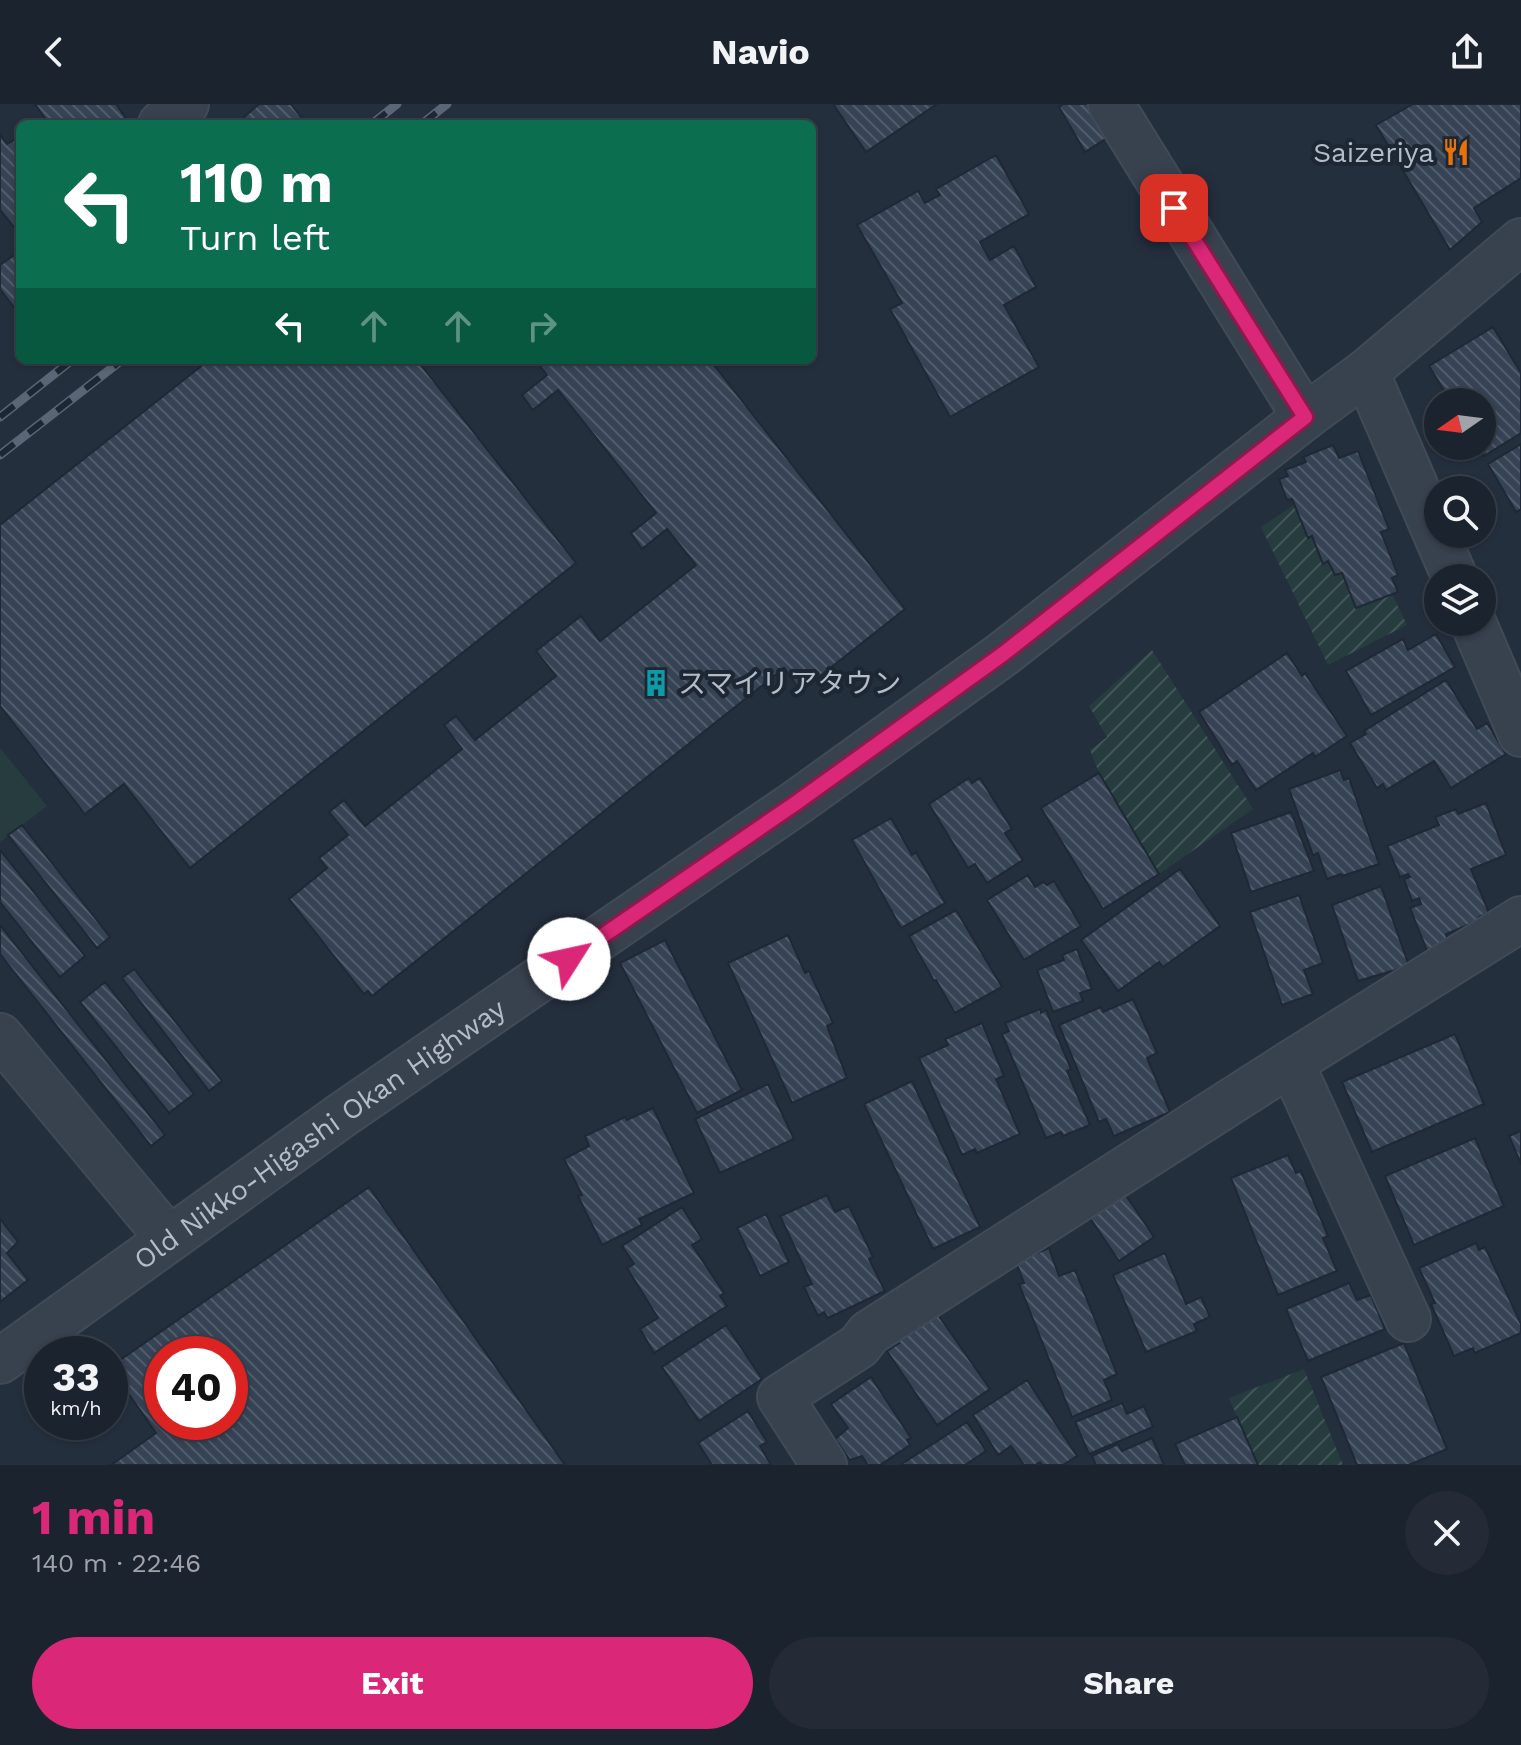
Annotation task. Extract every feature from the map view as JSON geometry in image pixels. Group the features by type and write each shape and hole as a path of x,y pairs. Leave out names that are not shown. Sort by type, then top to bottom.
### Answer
{"street":[{"path":"166,120 186,104"},
{"path":"1111,104 1305,417"},
{"name":"Old Nikko-Higashi Okan Highway","path":"0,1361 342,1115 796,803 1003,654 1366,372 1521,241"},
{"path":"1366,372 1449,564"},
{"path":"1479,636 1521,734"},
{"path":"824,1465 780,1397 859,1346 869,1333 1521,919"},
{"path":"0,1036 169,1239"},
{"path":"1291,1063 1408,1319"}],"green space":[{"path":"1294,505 1307,537 1312,536 1322,563 1328,561 1335,575 1342,573 1356,608 1392,594 1407,625 1328,665 1261,527"},
{"path":"1152,650 1253,809 1159,874 1099,773 1090,750 1107,737 1089,706"},
{"path":"0,748 47,806 0,842"},
{"path":"1304,1369 1343,1465 1258,1465 1229,1398"}],"building":[{"path":"35,104 116,104 127,120 46,120"},
{"path":"259,104 291,104 303,120 241,120"},
{"path":"833,104 937,104 866,152"},
{"path":"1063,104 1090,104 1110,136 1085,152 1059,107"},
{"name":"Saizeriya","path":"1413,104 1521,104 1521,178 1474,208 1482,222 1450,250 1376,125"},
{"path":"0,134 7,144 16,139 16,227 0,210"},
{"path":"996,155 1029,214 980,242 990,260 1014,246 1036,287 1004,305 1039,367 950,417 890,309 902,303 857,225 918,191 925,203 940,195 936,189"},
{"path":"16,254 16,310 0,289 0,265"},
{"path":"1493,327 1521,373 1521,433 1496,449 1496,388 1442,388 1429,366"},
{"path":"204,364 420,364 576,563 190,868 124,784 85,814 0,706 0,525"},
{"name":"スマイリアタウン","path":"538,364 713,364 905,609 801,691 784,668 372,996 368,991 364,994 289,899 327,868 319,858 348,835 329,812 344,800 365,826 462,749 444,725 456,716 475,740 556,676 536,651 581,616 600,641 696,565 667,529 642,549 631,533 656,513 558,390 533,410 522,395 547,375"},
{"path":"1521,444 1521,509 1516,512 1488,464"},
{"path":"1333,445 1339,458 1358,451 1389,529 1381,532 1398,575 1392,578 1398,592 1356,608 1342,573 1335,575 1328,561 1323,564 1312,536 1308,538 1292,499 1287,500 1279,479 1288,476 1285,470 1306,462 1303,457"},
{"path":"1437,636 1455,667 1371,715 1346,671 1403,639 1408,650"},
{"path":"1287,653 1302,676 1305,673 1347,736 1315,757 1313,753 1256,790 1237,761 1232,765 1199,712"},
{"path":"1446,680 1477,729 1487,723 1506,754 1451,788 1434,761 1386,790 1383,784 1377,788 1350,743"},
{"path":"1340,770 1344,780 1349,778 1379,864 1327,879 1318,853 1313,855 1289,789"},
{"path":"1099,773 1159,874 1103,909 1041,808"},
{"path":"969,778 972,783 980,778 1012,829 1005,833 1023,860 987,883 975,864 968,868 929,804"},
{"path":"1486,803 1506,855 1471,869 1489,913 1446,934 1449,944 1428,953 1410,908 1421,904 1419,898 1412,901 1404,879 1410,877 1408,874 1400,877 1387,846 1439,825 1435,817 1456,809 1458,814"},
{"path":"1291,812 1314,871 1251,892 1231,833"},
{"path":"891,818 912,855 916,852 945,903 901,928 852,840"},
{"path":"22,825 110,937 97,948 8,835"},
{"path":"0,850 85,956 60,977 0,902"},
{"path":"1180,869 1220,926 1163,967 1159,962 1118,991 1081,940"},
{"path":"1028,875 1035,887 1054,881 1081,926 1024,960 987,900"},
{"path":"1381,886 1409,966 1358,981 1332,905"},
{"path":"1299,895 1323,963 1304,970 1313,994 1282,1005 1250,912"},
{"path":"956,910 1002,987 955,1013 909,936"},
{"path":"0,925 165,1135 151,1146 0,954"},
{"path":"788,935 833,1023 827,1026 847,1078 792,1103 728,963"},
{"path":"665,940 742,1090 697,1113 620,963"},
{"path":"1077,949 1092,989 1080,993 1083,1001 1053,1012 1037,970 1064,960 1062,955"},
{"path":"134,969 222,1081 209,1091 122,978"},
{"path":"105,982 194,1094 169,1113 80,1002"},
{"path":"1133,999 1157,1053 1147,1058 1170,1112 1114,1136 1106,1119 1099,1122 1059,1025 1101,1007 1103,1012"},
{"path":"1040,1009 1041,1013 1046,1010 1090,1125 1063,1136 1061,1132 1046,1138 1002,1034 1009,1031 1005,1023"},
{"path":"982,1023 1004,1076 996,1079 1020,1134 977,1153 975,1149 962,1155 919,1058 948,1045 945,1039"},
{"path":"1455,1034 1484,1104 1372,1152 1342,1082"},
{"path":"912,1081 980,1227 933,1249 864,1104"},
{"path":"768,1084 794,1139 720,1173 695,1119"},
{"path":"653,1108 694,1193 639,1219 642,1225 602,1245 564,1159 589,1146 585,1136"},
{"path":"1521,1131 1521,1164 1509,1136"},
{"path":"1475,1138 1504,1206 1414,1245 1385,1176"},
{"path":"1288,1155 1296,1173 1301,1171 1328,1236 1323,1238 1337,1271 1278,1295 1231,1178"},
{"path":"369,1187 565,1465 111,1465 146,1440 248,1440 248,1336 155,1336"},
{"path":"1125,1194 1154,1237 1119,1261 1090,1218"},
{"path":"827,1195 835,1212 849,1206 885,1291 828,1318 824,1312 818,1316 804,1287 812,1284 780,1216"},
{"path":"682,1207 702,1239 692,1245 724,1293 720,1296 727,1306 654,1353 640,1329 658,1318 627,1268 634,1264 622,1246"},
{"path":"766,1214 789,1262 760,1276 737,1228"},
{"path":"0,1219 18,1242 7,1253 28,1280 0,1302"},
{"path":"1476,1243 1479,1250 1485,1247 1521,1324 1521,1333 1475,1353 1473,1348 1454,1356 1419,1268"},
{"path":"1049,1248 1059,1276 1075,1270 1117,1374 1104,1380 1112,1400 1072,1417 1019,1284 1024,1283 1016,1262"},
{"path":"1165,1253 1186,1304 1201,1297 1210,1317 1194,1324 1197,1331 1146,1352 1113,1275"},
{"path":"1349,1283 1357,1300 1371,1295 1385,1329 1308,1361 1286,1309"},
{"path":"936,1312 990,1389 937,1425 887,1351 899,1343 896,1339"},
{"path":"726,1325 762,1379 699,1421 662,1367"},
{"path":"144,1343 144,1416 128,1393 128,1354"},
{"path":"1404,1343 1447,1449 1409,1465 1357,1465 1321,1377"},
{"path":"871,1377 911,1438 907,1440 910,1445 880,1465 868,1465 862,1456 850,1460 835,1439 848,1428 831,1404"},
{"path":"1027,1380 1077,1456 1063,1465 1042,1465 1040,1462 1024,1465 1011,1446 998,1455 973,1415"},
{"path":"1122,1403 1127,1414 1144,1406 1153,1427 1089,1454 1075,1422"},
{"path":"748,1411 767,1442 760,1446 771,1465 712,1465 698,1443"},
{"path":"1237,1417 1258,1465 1185,1465 1175,1444"},
{"path":"967,1422 986,1451 965,1465 900,1465"},
{"path":"1152,1438 1164,1465 1096,1465 1092,1456 1118,1444 1122,1451"}],"railway":[{"path":"377,120 397,104"},
{"path":"427,120 447,104"},
{"path":"0,417 67,364"},
{"path":"0,455 117,364"}],"place":[{"name":"Saizeriya","path":"1456,152"},
{"name":"スマイリアタウン","path":"656,683"}],"route":[{"path":"569,959 796,803 1003,654 1305,417 1174,208"}]}
